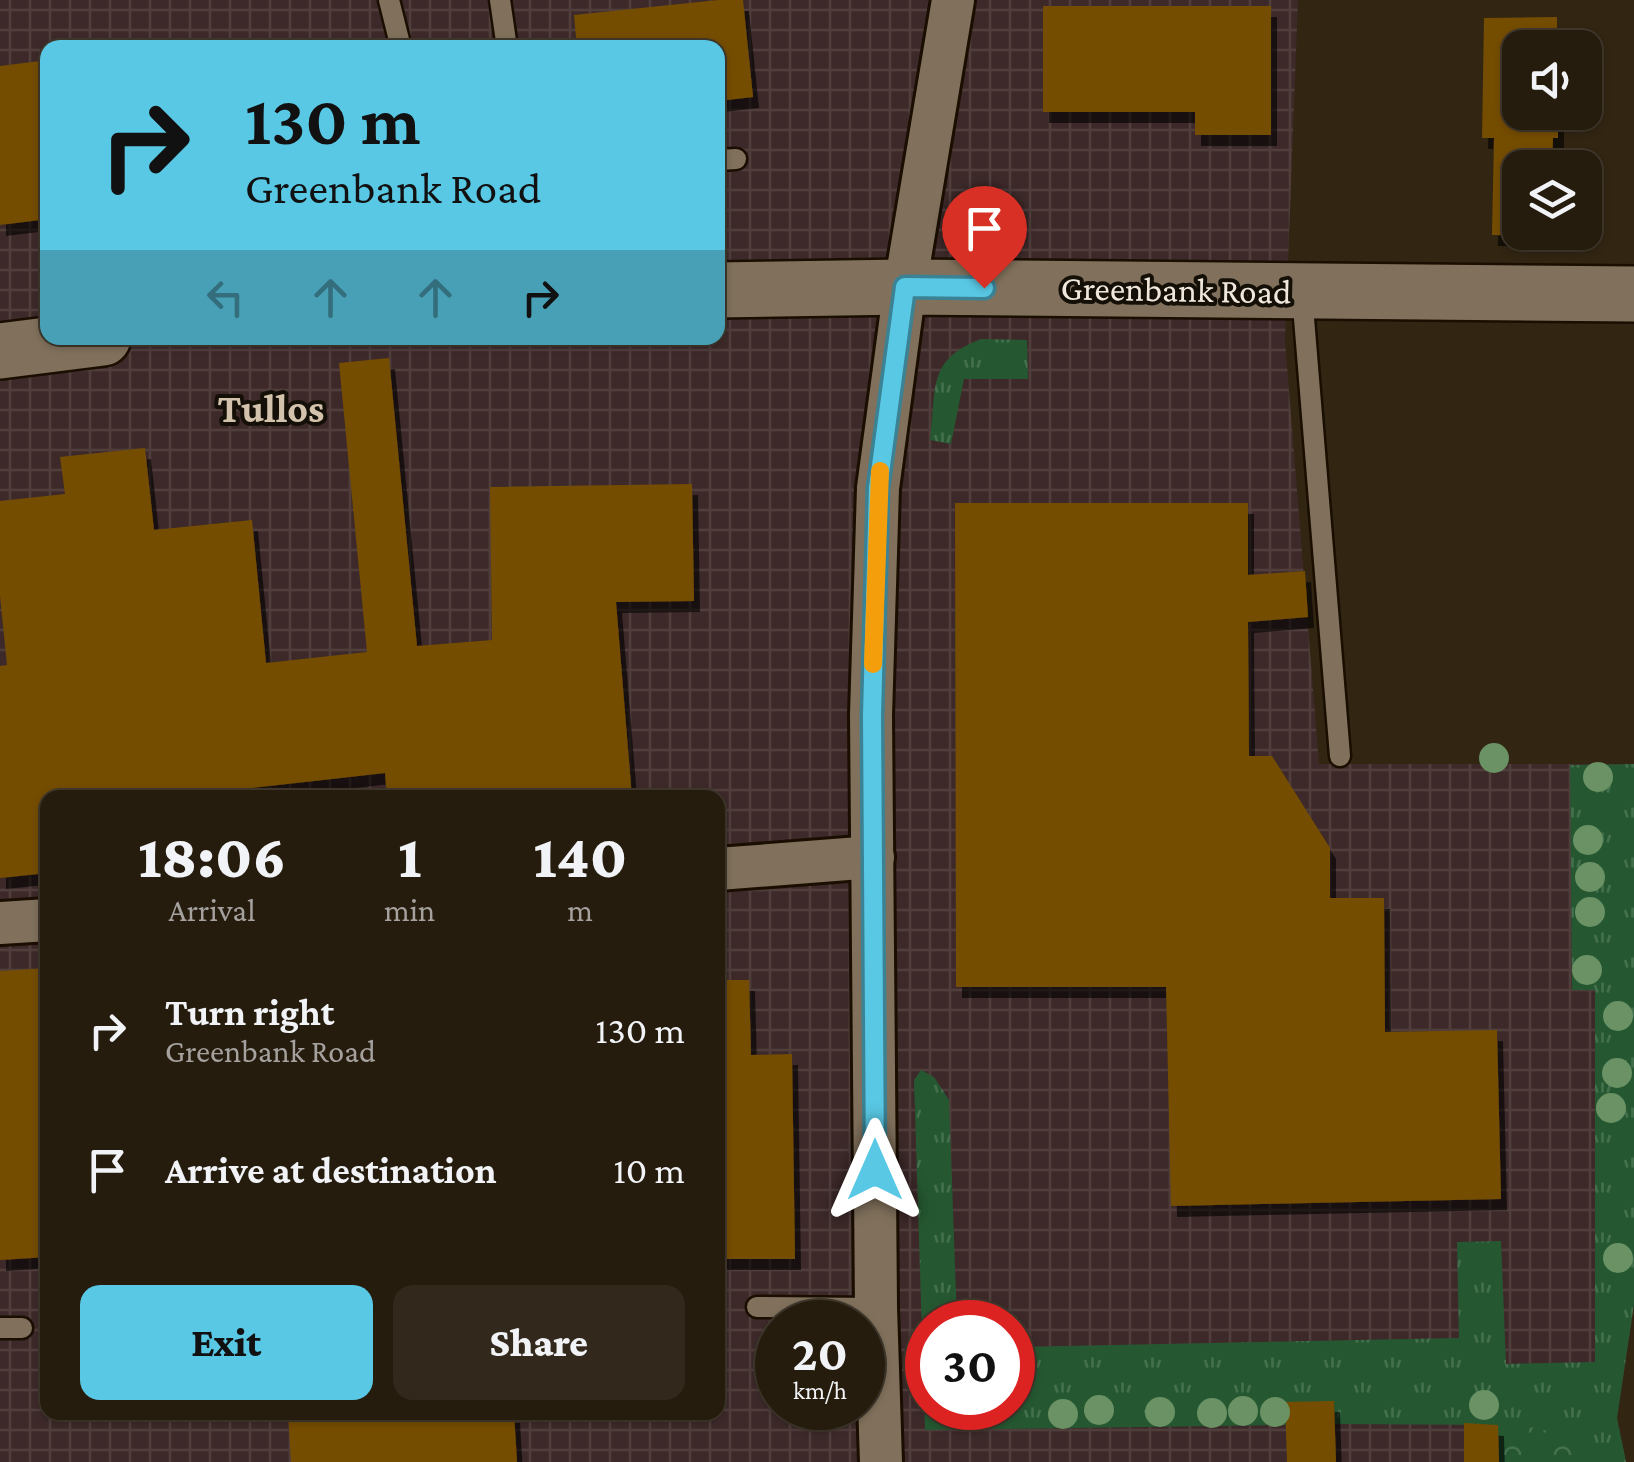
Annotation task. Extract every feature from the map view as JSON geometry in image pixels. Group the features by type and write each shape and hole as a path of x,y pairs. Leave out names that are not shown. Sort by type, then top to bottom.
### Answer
{"street":[{"path":"876,1300 872,716 878,488 905,287 953,0"},
{"name":"Greenbank Road","path":"725,290 905,287 1634,294"},
{"path":"0,351 48,345"},
{"path":"725,868 872,857"},
{"path":"0,923 40,920"},
{"path":"880,1430 881,1462"}],"lane":[{"path":"389,0 399,40"},
{"path":"500,0 506,40"},
{"path":"1302,291 1340,756"},
{"path":"0,1328 22,1328"}],"shaded area":[{"path":"0,0 1298,0 1285,341 1319,764 1634,764 1634,1304 1617,1418 1626,1462 0,1462"}],"green space":[{"path":"981,339 1027,340 1028,379 964,379 951,444 930,440 935,391 943,367 963,347"},
{"path":"1634,764 1634,1304 1617,1418 1626,1462 1499,1462 1498,1425 1335,1424 1334,1401 1286,1425 1035,1428 1035,1347 1459,1338 1457,1242 1501,1241 1506,1364 1595,1362 1595,990 1572,990 1570,765"},
{"path":"921,1070 934,1077 949,1100 956,1300 921,1300 914,1080"},
{"path":"1498,1425 1538,1428 1574,1439 1589,1462 1499,1462"}],"building":[{"path":"743,0 753,97 725,100 725,40 576,40 574,15"},
{"path":"1043,6 1271,6 1271,135 1195,135 1195,112 1043,112"},
{"path":"1557,17 1557,30 1502,30 1502,130 1558,130 1558,138 1553,138 1553,150 1502,150 1502,235 1492,235 1494,138 1482,138 1484,18"},
{"path":"40,61 40,220 0,225 0,66"},
{"path":"389,358 417,646 492,640 490,487 692,484 694,601 616,602 631,790 386,790 385,773 233,790 40,790 40,874 0,878 0,666 7,665 0,596 0,501 65,494 60,457 145,448 154,530 252,520 266,663 367,652 339,363"},
{"path":"955,503 1248,503 1248,575 1305,571 1308,617 1248,622 1249,756 1272,756 1330,848 1330,898 1384,898 1385,1032 1497,1030 1501,1199 1171,1206 1166,987 956,987"},
{"path":"40,968 40,1258 0,1260 0,971"},
{"path":"725,980 749,980 751,1055 792,1054 795,1259 725,1259"},
{"path":"1334,1401 1336,1462 1287,1462 1285,1402"},
{"path":"288,1420 514,1420 517,1462 291,1462"},
{"path":"1464,1423 1498,1425 1499,1462 1464,1462"}],"slow traffic":[{"path":"873,664 880,471"}],"district":[{"name":"Tullos","path":"271,408"}],"route":[{"path":"875,1170 872,716 878,488 905,287 984,288"}]}
